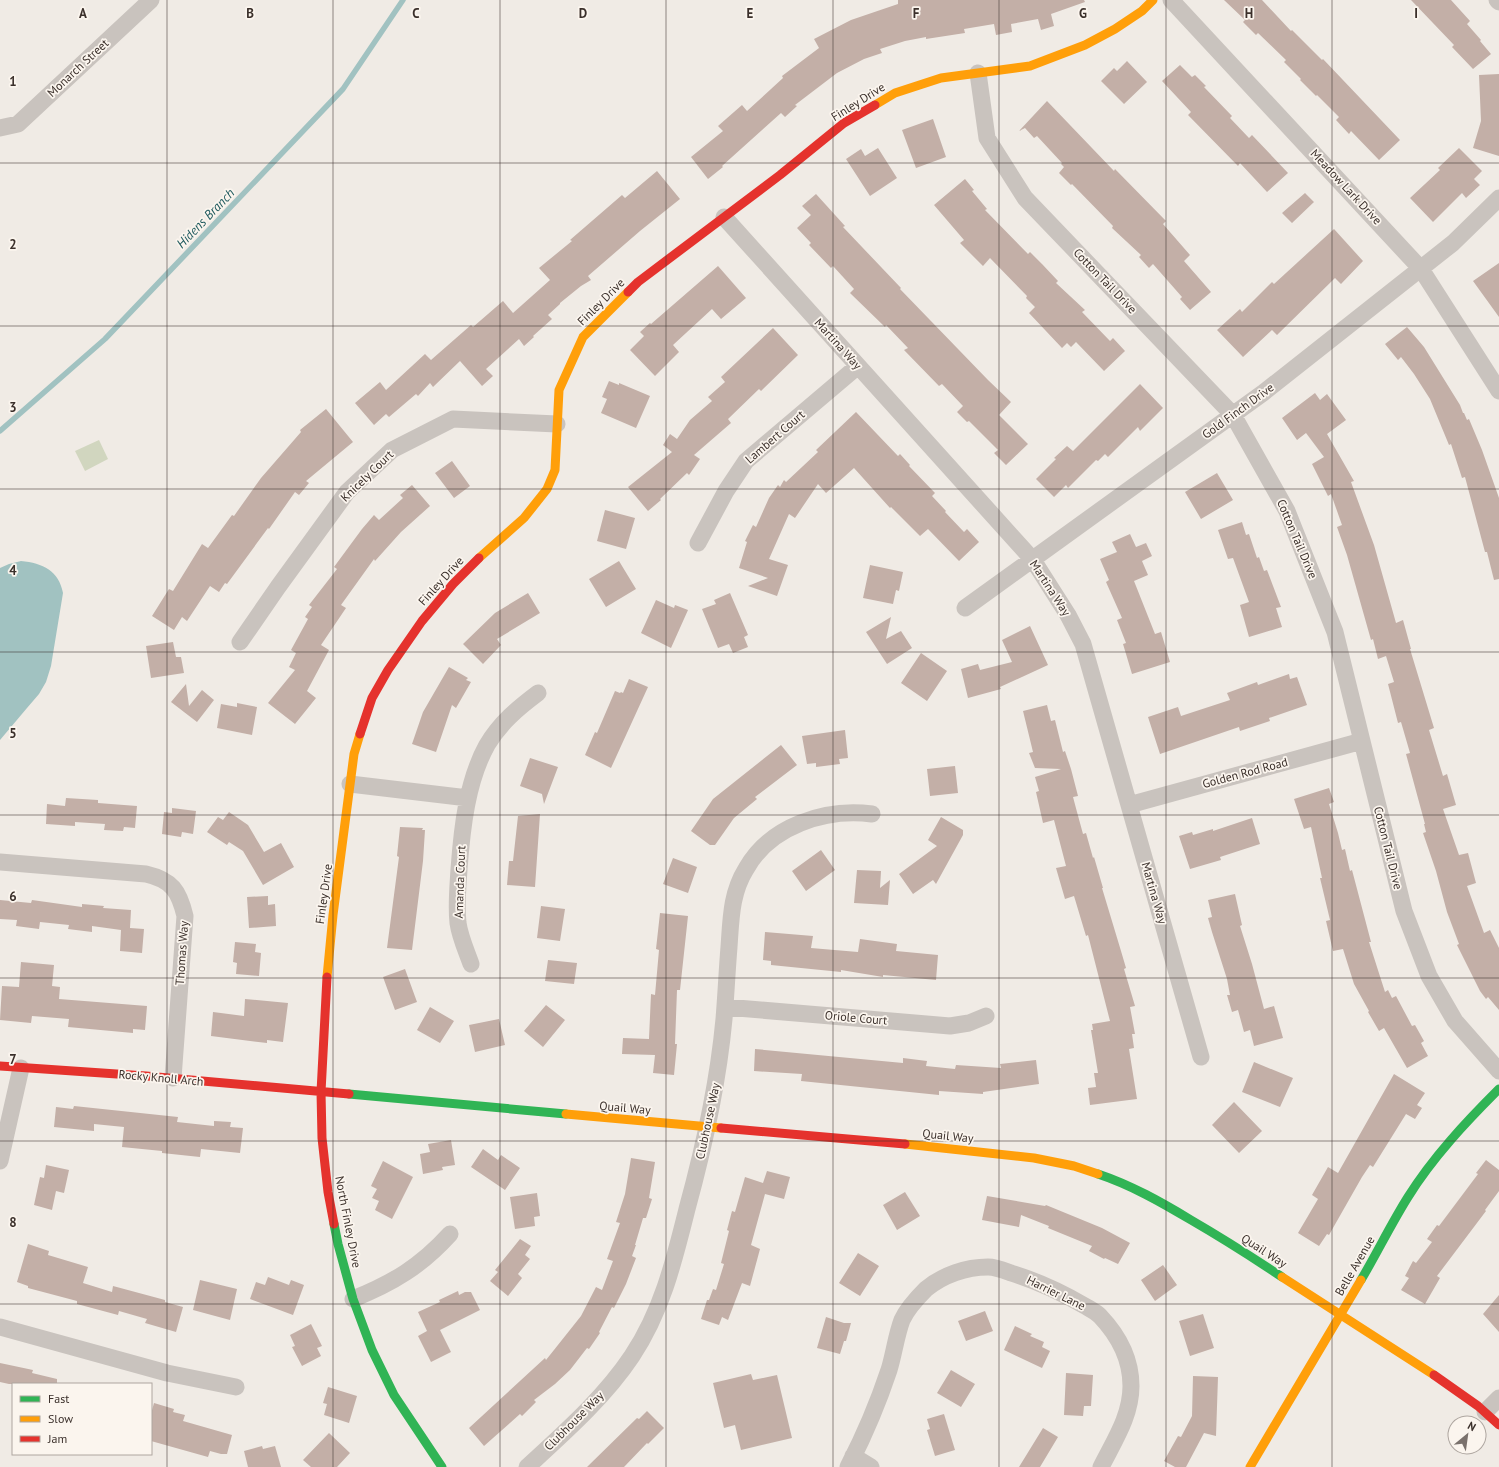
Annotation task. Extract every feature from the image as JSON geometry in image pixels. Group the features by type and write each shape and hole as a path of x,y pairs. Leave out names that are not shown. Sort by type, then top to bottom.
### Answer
{"street":[{"name":"Monarch Street","path":"0,128 18,124 151,0"},
{"name":"Finley Drive","path":"329,958 333,915 354,754 372,698 388,670 422,621 453,584 488,549 524,518 547,489 555,470 559,390 583,337 638,282 780,175 844,123 895,93 940,78 1030,66 1085,45 1116,29 1142,11 1152,0"},
{"name":"Meadow Lark Drive","path":"1171,0 1421,269 1499,391"},
{"name":"Cotton Tail Drive","path":"978,73 987,138 1026,198 1233,415 1287,511 1332,625 1404,910 1429,976 1455,1021 1499,1071"},
{"name":"Gold Finch Drive","path":"965,608 1263,393 1453,244 1499,198"},
{"name":"Martina Way","path":"724,217 1033,560 1068,615 1083,644 1201,1057"},
{"name":"Lambert Court","path":"698,543 726,491 746,461 858,366"},
{"name":"Knicely Court","path":"240,642 347,492 392,450 453,418 557,424"},
{"name":"Amanda Court","path":"471,964 458,924 457,900 462,832 468,798 478,766 487,745 501,725 518,708 538,693"},
{"name":"Golden Rod Road","path":"1129,805 1362,741"},
{"path":"350,784 468,798"},
{"name":"Clubhouse Way","path":"527,1467 571,1426 611,1384 632,1357 646,1334 670,1277 708,1127 718,1071 725,1007 731,907 737,887 746,868 759,851 775,837 794,826 816,818 839,813 872,814"},
{"name":"Thomas Way","path":"0,862 146,874 156,876 174,889 181,900 185,916 173,1078"},
{"name":"North Finley Drive","path":"329,958 325,997 321,1092 322,1138 328,1192 338,1244 353,1299 372,1350 394,1395 442,1467"},
{"name":"Oriole Court","path":"725,1007 950,1026 969,1023 986,1016"},
{"name":"Rocky Knoll Arch","path":"0,1066 173,1078 321,1092"},
{"path":"0,1161 21,1068"},
{"name":"Belle Avenue","path":"1250,1467 1341,1316 1412,1191 1438,1155 1474,1114 1499,1089"},
{"name":"Quail Way","path":"321,1092 936,1147 1034,1158 1074,1166 1113,1179 1150,1196 1236,1247 1450,1385 1485,1412 1499,1425"},
{"path":"353,1299 381,1288 411,1270 438,1248 450,1234"},
{"name":"Harrier Lane","path":"850,1462 872,1416 886,1376 902,1320 913,1303 927,1289 944,1278 962,1270 986,1267 1035,1280 1068,1296 1099,1314 1112,1330 1122,1347 1128,1362 1131,1386 1129,1406 1126,1418 1100,1467"},
{"path":"0,1328 167,1373 236,1387"},
{"path":"1485,1412 1499,1398"},
{"path":"850,1462 871,1467"}],"green space":[{"path":"99,440 108,459 85,471 75,451"}],"water":[{"path":"21,561 43,566 49,570 58,579 63,593 51,666 46,682 39,694 0,740 0,568"}],"building":[{"path":"898,0 1084,0 1085,2 1051,14 1054,26 1041,30 1038,19 1011,24 1012,32 996,35 994,24 964,29 965,33 926,39 926,37 905,41 880,49 882,53 864,59 837,73 795,105 797,106 785,117 781,113 708,179 691,157 723,131 718,126 742,105 747,111 783,78 782,76 819,48 814,39 851,20 898,4"},
{"path":"1224,0 1262,0 1291,31 1292,30 1322,60 1323,59 1400,140 1379,160 1351,131 1349,134 1336,120 1339,117 1300,80 1301,79 1284,62 1286,60 1258,33 1256,35 1243,22 1245,20"},
{"path":"1411,0 1451,0 1470,21 1467,24 1491,54 1473,69 1452,47 1454,45"},
{"path":"1127,61 1147,82 1124,104 1101,81 1114,68 1117,71"},
{"path":"1180,65 1192,77 1195,75 1206,86 1204,87 1232,116 1230,118 1249,138 1252,135 1288,173 1267,192 1240,163 1238,166 1188,115 1191,112 1162,81"},
{"path":"1499,74 1499,156 1473,148 1481,121 1479,75"},
{"path":"1047,101 1114,171 1115,169 1166,221 1163,224 1190,255 1184,261 1211,292 1190,310 1180,299 1182,297 1153,264 1149,268 1139,257 1141,255 1112,228 1113,226 1072,184 1071,185 1059,173 1064,167 1061,164 1062,163 1037,136 1034,138 1025,128 1019,131"},
{"path":"933,119 946,157 916,168 902,130"},
{"path":"878,148 897,178 870,196 846,159 861,149 865,156"},
{"path":"1459,148 1482,171 1474,179 1480,185 1466,198 1462,193 1433,222 1410,198 1440,170 1438,168"},
{"path":"657,171 680,199 588,276 591,280 560,303 548,315 552,319 524,346 519,339 486,369 493,376 482,386 460,361 433,387 430,383 418,396 416,394 389,417 386,414 374,425 355,403 380,382 386,390 425,354 431,360 471,325 473,327 503,301 513,313 550,280 539,268 572,241 570,240 622,195 625,198"},
{"path":"965,179 974,190 972,191 987,209 985,210 1028,254 1030,252 1042,264 1058,281 1056,283 1085,310 1082,312 1110,341 1113,338 1125,351 1104,371 1076,342 1071,347 1067,343 1062,348 1029,313 1035,307 1026,298 1027,296 990,258 983,266 960,243 964,240 934,205"},
{"path":"1305,193 1314,202 1292,223 1282,213"},
{"path":"816,194 845,226 843,227 901,288 900,289 1011,402 999,415 1028,444 1006,465 994,453 998,450 969,421 967,422 957,412 963,406 942,384 939,386 904,350 908,348 886,325 885,327 850,293 854,289 833,266 831,268 809,245 811,243 797,228 811,215 802,206"},
{"path":"1334,229 1363,261 1341,284 1335,278 1277,335 1272,330 1243,357 1217,330 1240,309 1242,312 1272,282 1274,284"},
{"path":"1499,263 1499,317 1473,281"},
{"path":"718,266 746,298 721,319 712,309 673,345 679,352 655,376 630,350 644,336 640,332"},
{"path":"1407,327 1424,347 1460,405 1467,420 1469,419 1482,450 1499,498 1499,579 1494,580 1465,477 1462,478 1451,444 1449,445 1430,399 1401,357 1398,360 1385,344"},
{"path":"773,328 798,355 761,391 759,389 728,419 731,423 694,455 700,459 689,475 687,473 648,511 628,487 672,452 663,445 670,434 677,439 690,420 712,401 708,397 725,382 721,377"},
{"path":"609,381 619,385 619,383 650,396 636,428 601,413 607,399 602,397"},
{"path":"1140,384 1163,408 1140,431 1138,427 1108,457 1105,454 1098,461 1096,460 1068,488 1066,485 1054,497 1036,479 1056,459 1054,458 1067,446 1073,451"},
{"path":"1315,393 1320,400 1327,394 1346,420 1327,434 1354,481 1351,482 1374,545 1396,623 1403,620 1410,649 1434,728 1429,730 1443,776 1447,774 1456,805 1443,809 1459,855 1468,853 1476,883 1467,886 1484,933 1490,930 1499,948 1499,1010 1488,997 1486,999 1480,991 1457,945 1459,944 1447,912 1436,871 1423,833 1426,832 1425,824 1406,754 1410,753 1401,722 1398,723 1388,684 1394,682 1386,656 1378,659 1373,639 1371,640 1347,555 1337,527 1342,525 1331,494 1328,496 1312,464 1324,457 1306,433 1297,440 1282,418"},
{"path":"326,409 353,442 306,481 309,483 299,495 295,492 227,584 225,583 219,592 210,586 187,621 182,617 174,630 152,616 169,589 173,591 202,544 208,548 232,515 234,516 261,478 301,432 300,430"},
{"path":"856,412 898,456 900,454 910,465 909,466 935,493 932,496 946,511 945,512 964,532 967,529 979,542 959,561 928,529 920,536 891,507 890,508 854,468 826,493 818,484 795,518 789,514 769,559 788,565 777,596 748,586 768,578 739,568 747,542 745,541 753,525 756,527 769,498 778,485 780,487 784,480 786,482 818,452 816,450"},
{"path":"452,461 470,486 454,498 435,473"},
{"path":"1217,473 1233,500 1201,519 1185,492"},
{"path":"412,485 430,506 401,532 375,561 374,559 341,605 346,608 321,645 329,650 307,691 316,698 295,724 268,703 295,670 289,667 296,653 291,650 308,619 305,617 312,607 309,605 337,569 334,567 374,515 379,520 403,498 400,495"},
{"path":"605,510 635,518 626,549 597,541"},
{"path":"1242,522 1246,535 1249,534 1257,558 1259,557 1264,571 1267,570 1281,607 1276,608 1282,627 1249,637 1240,605 1249,602 1233,558 1228,559 1218,530"},
{"path":"1130,534 1136,547 1146,543 1152,556 1142,561 1148,575 1134,581 1155,634 1161,632 1170,662 1132,674 1123,644 1126,643 1117,620 1122,618 1106,582 1109,580 1100,559 1117,552 1112,542"},
{"path":"619,561 636,589 606,607 589,579"},
{"path":"870,565 903,572 899,591 896,590 893,604 863,598"},
{"path":"528,593 540,613 497,639 501,645 483,664 463,644 495,613"},
{"path":"730,593 748,635 744,637 748,647 733,653 729,644 718,648 702,609 716,604 714,600"},
{"path":"656,600 674,608 675,605 688,610 671,648 641,633"},
{"path":"891,617 886,639 901,631 912,648 887,664 866,632"},
{"path":"1030,626 1048,665 1000,687 1001,689 968,698 961,669 978,664 980,670 1012,662 1002,640"},
{"path":"173,642 176,657 181,657 184,673 151,678 146,646"},
{"path":"921,653 947,671 927,701 901,683"},
{"path":"449,667 468,678 466,680 471,682 456,708 452,705 436,752 412,744 423,712"},
{"path":"1289,674 1290,679 1297,677 1307,705 1269,718 1270,721 1240,731 1239,727 1160,754 1148,717 1178,707 1181,716 1230,700 1227,693 1257,682 1258,685"},
{"path":"629,679 648,687 611,768 585,755 595,732 597,733 615,691 623,693"},
{"path":"186,684 189,706 202,690 214,700 197,722 171,702"},
{"path":"237,703 257,707 252,735 217,728 221,704 237,707"},
{"path":"1047,705 1051,721 1055,720 1063,752 1065,751 1071,769 1078,796 1073,797 1077,812 1083,834 1086,833 1093,858 1094,857 1126,968 1124,969 1135,1006 1130,1007 1135,1034 1132,1034 1134,1048 1129,1049 1137,1099 1090,1105 1088,1088 1096,1087 1094,1073 1098,1073 1091,1030 1093,1030 1092,1024 1110,1021 1088,935 1086,936 1074,896 1065,899 1056,868 1066,866 1054,820 1043,823 1036,792 1039,791 1035,777 1061,769 1035,768 1029,753 1033,752 1023,711"},
{"path":"845,730 848,758 839,759 840,764 816,767 816,763 807,764 802,736"},
{"path":"781,745 797,765 755,797 757,799 734,818 715,845 710,845 691,831 713,799"},
{"path":"530,758 558,767 544,804 542,794 520,786"},
{"path":"955,766 958,793 930,796 927,769"},
{"path":"1329,788 1334,802 1329,804 1342,850 1345,849 1350,871 1352,870 1371,942 1369,942 1385,992 1388,990 1392,998 1396,996 1412,1026 1415,1025 1424,1041 1421,1043 1428,1056 1407,1068 1384,1028 1379,1031 1368,1012 1369,1011 1354,984 1343,949 1333,951 1326,921 1330,920 1320,878 1322,878 1311,827 1304,829 1294,799"},
{"path":"66,798 98,800 98,803 137,806 135,828 124,827 123,831 104,830 105,824 75,822 75,826 46,824 47,804 65,806"},
{"path":"172,808 196,811 193,834 182,832 181,837 162,834 164,812 172,813"},
{"path":"229,812 248,825 264,852 281,843 294,867 263,885 243,851 229,842 227,845 207,832 218,817 223,820"},
{"path":"540,814 535,887 507,885 509,861 513,861 518,816"},
{"path":"941,817 963,830 963,835 936,884 933,880 913,894 899,874 937,846 928,840"},
{"path":"1252,818 1260,844 1220,857 1221,860 1190,869 1179,836 1192,832 1193,835 1213,829 1213,831"},
{"path":"400,827 423,828 422,830 425,830 423,861 412,950 387,948 399,857 397,856"},
{"path":"821,850 835,870 806,891 792,871"},
{"path":"673,858 697,867 688,893 663,884"},
{"path":"857,870 881,871 880,888 890,880 888,905 854,903"},
{"path":"1235,894 1242,925 1240,926 1264,1009 1274,1006 1283,1038 1254,1046 1250,1030 1244,1032 1238,1010 1232,1012 1227,995 1230,995 1227,979 1208,918 1212,917 1208,900"},
{"path":"268,896 268,905 275,904 276,926 249,928 247,897"},
{"path":"0,900 31,903 32,900 82,907 82,904 104,906 103,908 131,910 130,928 144,929 142,953 120,951 121,930 92,926 92,932 68,929 69,925 40,922 39,929 16,926 17,920 0,919"},
{"path":"541,906 565,909 560,941 537,938"},
{"path":"660,913 688,916 680,990 677,990 675,1044 677,1044 674,1075 653,1073 655,1055 622,1054 623,1038 649,1039 651,994 655,995 659,950 656,949"},
{"path":"765,932 813,936 811,948 858,952 860,939 897,944 896,951 938,955 936,980 883,975 883,977 841,970 841,972 771,965 771,961 763,960"},
{"path":"235,942 256,944 255,952 261,953 259,976 236,974 237,963 233,962"},
{"path":"548,960 577,963 574,984 545,981"},
{"path":"21,962 54,965 52,986 60,987 59,999 147,1006 145,1030 133,1029 133,1033 68,1027 69,1019 32,1016 31,1023 0,1020 2,986 19,987"},
{"path":"405,969 417,1002 395,1010 383,977"},
{"path":"245,999 288,1003 283,1042 267,1040 267,1043 211,1036 213,1012 244,1016"},
{"path":"546,1005 565,1020 543,1047 524,1031"},
{"path":"430,1007 454,1021 440,1043 417,1030"},
{"path":"499,1019 505,1045 475,1052 469,1025"},
{"path":"755,1049 903,1063 903,1058 927,1061 926,1066 955,1069 956,1065 1001,1068 1000,1064 1036,1060 1039,1084 983,1092 983,1094 939,1091 939,1095 801,1081 802,1074 754,1071"},
{"path":"1254,1062 1293,1078 1280,1107 1242,1092"},
{"path":"1394,1074 1425,1093 1417,1105 1422,1108 1415,1119 1406,1114 1373,1167 1370,1165 1362,1177 1329,1235 1327,1234 1319,1246 1298,1233 1318,1199 1312,1195 1328,1167 1338,1173"},
{"path":"1234,1102 1262,1131 1239,1153 1212,1125"},
{"path":"74,1106 178,1117 177,1122 214,1126 214,1121 231,1122 230,1127 243,1128 240,1153 201,1149 200,1157 162,1153 162,1151 122,1147 124,1127 94,1124 94,1131 54,1127 56,1107 73,1109"},
{"path":"451,1140 455,1165 442,1167 443,1170 423,1174 420,1154 430,1152 428,1144"},
{"path":"483,1149 498,1160 501,1155 520,1168 505,1190 471,1167"},
{"path":"631,1158 655,1162 649,1198 652,1199 646,1218 643,1218 632,1256 636,1258 626,1284 614,1308 612,1307 599,1332 600,1333 589,1349 587,1348 570,1370 534,1400 536,1402 522,1416 520,1414 484,1446 469,1428 545,1358 546,1360 581,1316 596,1287 602,1290 613,1261 607,1259 620,1223 616,1222 625,1194"},
{"path":"1486,1160 1499,1170 1499,1191 1485,1210 1486,1211 1437,1276 1440,1278 1425,1304 1401,1290 1409,1278 1405,1276 1413,1261 1416,1263 1432,1242 1427,1239 1437,1225 1439,1226 1478,1174 1476,1173"},
{"path":"383,1161 413,1177 392,1219 375,1210 379,1201 372,1198 377,1189 371,1186"},
{"path":"46,1165 69,1170 64,1193 56,1191 52,1210 34,1205 40,1177 44,1178"},
{"path":"767,1171 790,1177 784,1199 765,1194 751,1245 760,1249 750,1286 742,1283 728,1320 722,1317 719,1325 701,1319 707,1300 709,1300 713,1289 716,1290 724,1264 721,1263 729,1231 727,1230 732,1211 735,1212 745,1177 763,1183"},
{"path":"905,1192 920,1216 897,1230 883,1205"},
{"path":"537,1193 540,1216 534,1217 535,1226 515,1229 510,1197"},
{"path":"987,1196 1046,1205 1102,1228 1130,1243 1118,1264 1089,1251 1092,1246 1021,1215 1019,1227 982,1220"},
{"path":"520,1239 531,1246 525,1255 530,1259 518,1274 522,1278 508,1296 490,1281 498,1272 495,1270"},
{"path":"28,1244 49,1251 48,1255 88,1267 83,1283 112,1292 113,1286 165,1300 165,1302 183,1307 176,1332 145,1323 147,1319 119,1311 118,1315 77,1304 77,1301 28,1288 28,1286 17,1282"},
{"path":"858,1253 879,1266 860,1296 839,1283"},
{"path":"1163,1265 1177,1285 1155,1301 1141,1280"},
{"path":"268,1277 289,1285 291,1280 304,1285 293,1315 250,1299 256,1282 265,1285"},
{"path":"200,1280 237,1289 230,1320 193,1310"},
{"path":"458,1291 459,1295 465,1292 471,1292 480,1310 440,1330 451,1352 431,1362 418,1336 427,1331 418,1312 440,1302 439,1300"},
{"path":"1499,1295 1499,1332 1483,1314"},
{"path":"985,1311 993,1331 966,1341 958,1321"},
{"path":"1203,1314 1214,1348 1190,1356 1179,1321"},
{"path":"826,1317 844,1323 851,1323 846,1341 844,1341 840,1354 817,1348"},
{"path":"311,1324 322,1346 317,1348 321,1356 302,1366 292,1347 295,1346 290,1335"},
{"path":"1015,1326 1032,1334 1030,1336 1044,1342 1042,1347 1050,1351 1042,1368 1004,1350"},
{"path":"0,1363 33,1370 32,1373 57,1379 57,1383 9,1384 0,1382"},
{"path":"951,1370 975,1384 961,1407 937,1393"},
{"path":"1066,1373 1093,1375 1091,1406 1084,1406 1083,1416 1064,1415"},
{"path":"751,1374 753,1380 777,1375 792,1438 741,1450 735,1425 724,1428 713,1383"},
{"path":"1193,1376 1218,1377 1216,1436 1204,1433 1186,1467 1175,1467 1164,1461 1178,1436 1181,1437 1192,1416"},
{"path":"328,1387 357,1396 349,1423 324,1415 327,1404 323,1403"},
{"path":"154,1403 174,1409 173,1412 185,1415 183,1421 232,1435 227,1454 210,1451 208,1457 152,1441 152,1410"},
{"path":"647,1411 664,1428 624,1467 587,1467 637,1418 639,1419"},
{"path":"944,1414 955,1450 935,1456 927,1430 930,1429 927,1419"},
{"path":"1043,1428 1058,1437 1040,1467 1019,1467"},
{"path":"329,1433 350,1453 337,1467 311,1467 303,1460"},
{"path":"262,1446 263,1449 275,1446 281,1467 248,1467 244,1451"}],"waterway":[{"name":"Hidens Branch","path":"0,431 105,339 343,89 403,0"}],"traffic: fast":[{"path":"1361,1280 1408,1197 1428,1168 1450,1140 1499,1089"},
{"path":"349,1094 566,1114"},
{"path":"1098,1174 1146,1194 1226,1241 1282,1277"},
{"path":"334,1224 353,1299 372,1350 394,1395 442,1467"}],"traffic: slow":[{"path":"875,105 895,93 941,78 1030,66 1085,45 1115,29 1142,11 1153,0"},
{"path":"479,558 524,518 547,489 555,470 559,390 583,337 628,292"},
{"path":"327,977 333,915 354,754 360,734"},
{"path":"566,1114 721,1128"},
{"path":"905,1144 1034,1158 1074,1166 1098,1174"},
{"path":"1282,1277 1434,1375"},
{"path":"1250,1467 1361,1280"}],"traffic: jam":[{"path":"628,292 638,282 780,175 844,123 875,105"},
{"path":"360,734 372,698 388,670 422,621 453,584 479,558"},
{"path":"327,977 321,1092 322,1138 328,1192 334,1224"},
{"path":"0,1066 146,1076 349,1094"},
{"path":"721,1128 905,1144"},
{"path":"1434,1375 1478,1406 1499,1425"}]}
